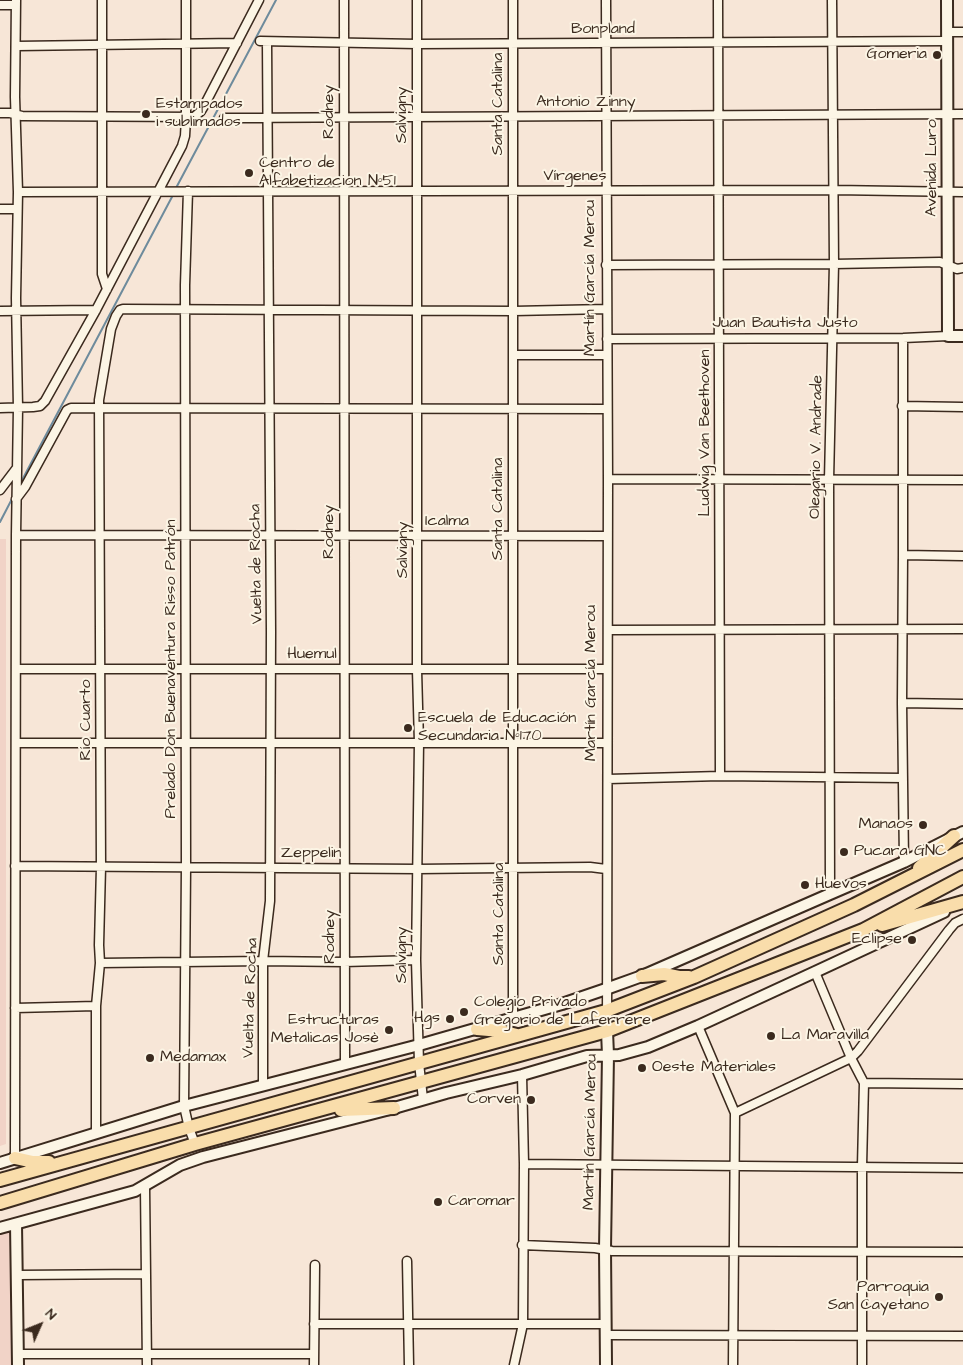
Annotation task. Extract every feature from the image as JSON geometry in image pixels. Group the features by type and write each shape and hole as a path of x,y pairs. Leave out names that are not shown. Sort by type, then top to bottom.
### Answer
{"highway":[{"path":"907,880 958,834"},
{"path":"0,1180 606,1011 694,977 907,880 963,850"},
{"path":"0,1203 195,1144 606,1031 863,930 963,877"},
{"path":"863,930 963,902"},
{"path":"642,976 664,974 694,977"},
{"path":"477,1028 501,1030 519,1035"},
{"path":"318,1110 394,1108"},
{"path":"15,1158 33,1162 67,1162"}],"street":[{"path":"102,0 102,274 107,288"},
{"path":"0,408 40,406 45,401 96,310 182,146 185,136 186,118 186,0"},
{"path":"0,113 101,117 194,117 201,111 259,0"},
{"name":"Rodney","path":"344,0 344,1064"},
{"name":"Salvigny","path":"417,0 417,670 419,743 416,960 418,1045 423,1099"},
{"name":"Santa Catalina","path":"513,0 513,1018"},
{"name":"Martín García Merou","path":"606,0 606,409 608,479 606,1365"},
{"name":"Ludwig Van Beethoven","path":"718,0 721,480 720,776"},
{"name":"Olegario V. Andrade","path":"830,894 829,480 834,338 832,0"},
{"name":"Avenida Luro","path":"947,0 948,336"},
{"path":"0,5 16,3 17,46 18,408 16,469 15,1158"},
{"name":"Bonpland","path":"264,42 417,44 480,42 606,44 832,42 947,37 963,32"},
{"name":"Vuelta de Rocha","path":"263,1085 263,961 270,902 269,118 264,42"},
{"path":"17,46 237,43"},
{"name":"Antonio Zinny","path":"224,118 963,114"},
{"name":"Vírgenes","path":"158,191 834,190 963,192"},
{"path":"18,192 158,191"},
{"name":"Prelado Don Buenaventura Risso Patrón","path":"188,191 185,310 186,867 184,1106 195,1144"},
{"path":"0,209 16,209"},
{"path":"606,265 940,262 949,266 963,268"},
{"path":"185,310 514,311 607,309"},
{"path":"0,311 96,310"},
{"name":"Río Cuarto","path":"96,1133 96,1006 100,962 101,743 99,408 111,329 120,310 185,310"},
{"name":"Juan Bautista Justo","path":"607,339 720,340 963,336"},
{"path":"902,338 904,862"},
{"path":"514,354 607,355"},
{"path":"902,406 963,407"},
{"path":"16,499 25,487 67,410 71,408 606,409"},
{"path":"0,490 16,469"},
{"path":"608,479 963,480"},
{"name":"Icalma","path":"16,535 607,536"},
{"path":"904,555 963,556"},
{"path":"608,630 963,629"},
{"name":"Huemul","path":"16,669 607,669"},
{"path":"902,703 963,704"},
{"path":"17,743 606,743"},
{"path":"608,779 720,776 903,778"},
{"path":"0,1163 184,1106 418,1045 562,1004 606,989 642,976 904,862 958,834"},
{"name":"Zeppelin","path":"15,866 418,869 590,867 606,869"},
{"path":"0,1228 128,1194 145,1187 180,1165 203,1157 522,1075 587,1056 619,1055 648,1047 698,1026 963,902"},
{"path":"735,1112 851,1058 949,930 955,923 963,919"},
{"path":"100,962 344,962 416,960"},
{"path":"815,972 851,1058 864,1083 862,1365"},
{"path":"15,1008 96,1006"},
{"path":"698,1026 735,1112 733,1365"},
{"path":"514,1365 523,1324 524,1164 522,1075"},
{"path":"864,1083 963,1084"},
{"path":"524,1164 963,1168"},
{"path":"145,1187 147,1365"},
{"path":"16,1224 18,1365"},
{"path":"522,1245 735,1252 963,1252"},
{"path":"406,1261 409,1365"},
{"path":"314,1365 315,1265"},
{"path":"18,1275 146,1274"},
{"path":"314,1324 523,1324 734,1335 963,1336"},
{"path":"18,1354 314,1354"}],"shaded area":[{"path":"0,539 6,539 6,1144 0,1146"},
{"path":"16,1224 17,1365 0,1365 0,1230"}],"waterway":[{"path":"176,188 276,0"},
{"path":"20,484 173,195"},
{"path":"0,522 13,497"}],"place":[{"name":"Gomeria","path":"937,55"},
{"name":"Estampados i sublimados","path":"146,114"},
{"name":"Centro de Alfabetizacion Nº51","path":"249,173"},
{"name":"Escuela de Educación Secundaria Nº170","path":"408,728"},
{"name":"Manaos","path":"923,825"},
{"name":"Pucara GNC","path":"844,852"},
{"name":"Huevos","path":"805,885"},
{"name":"Eclipse","path":"912,940"},
{"name":"Colegio Privado Gregorio de Laferrere","path":"464,1012"},
{"name":"Hgs","path":"450,1019"},
{"name":"Estructuras Metalicas Josè","path":"389,1030"},
{"name":"La Maravilla","path":"771,1036"},
{"name":"Medamax","path":"150,1058"},
{"name":"Oeste Materiales","path":"642,1068"},
{"name":"Corven","path":"531,1100"},
{"name":"Caromar","path":"438,1202"},
{"name":"Parroquia San Cayetano","path":"939,1297"}]}
